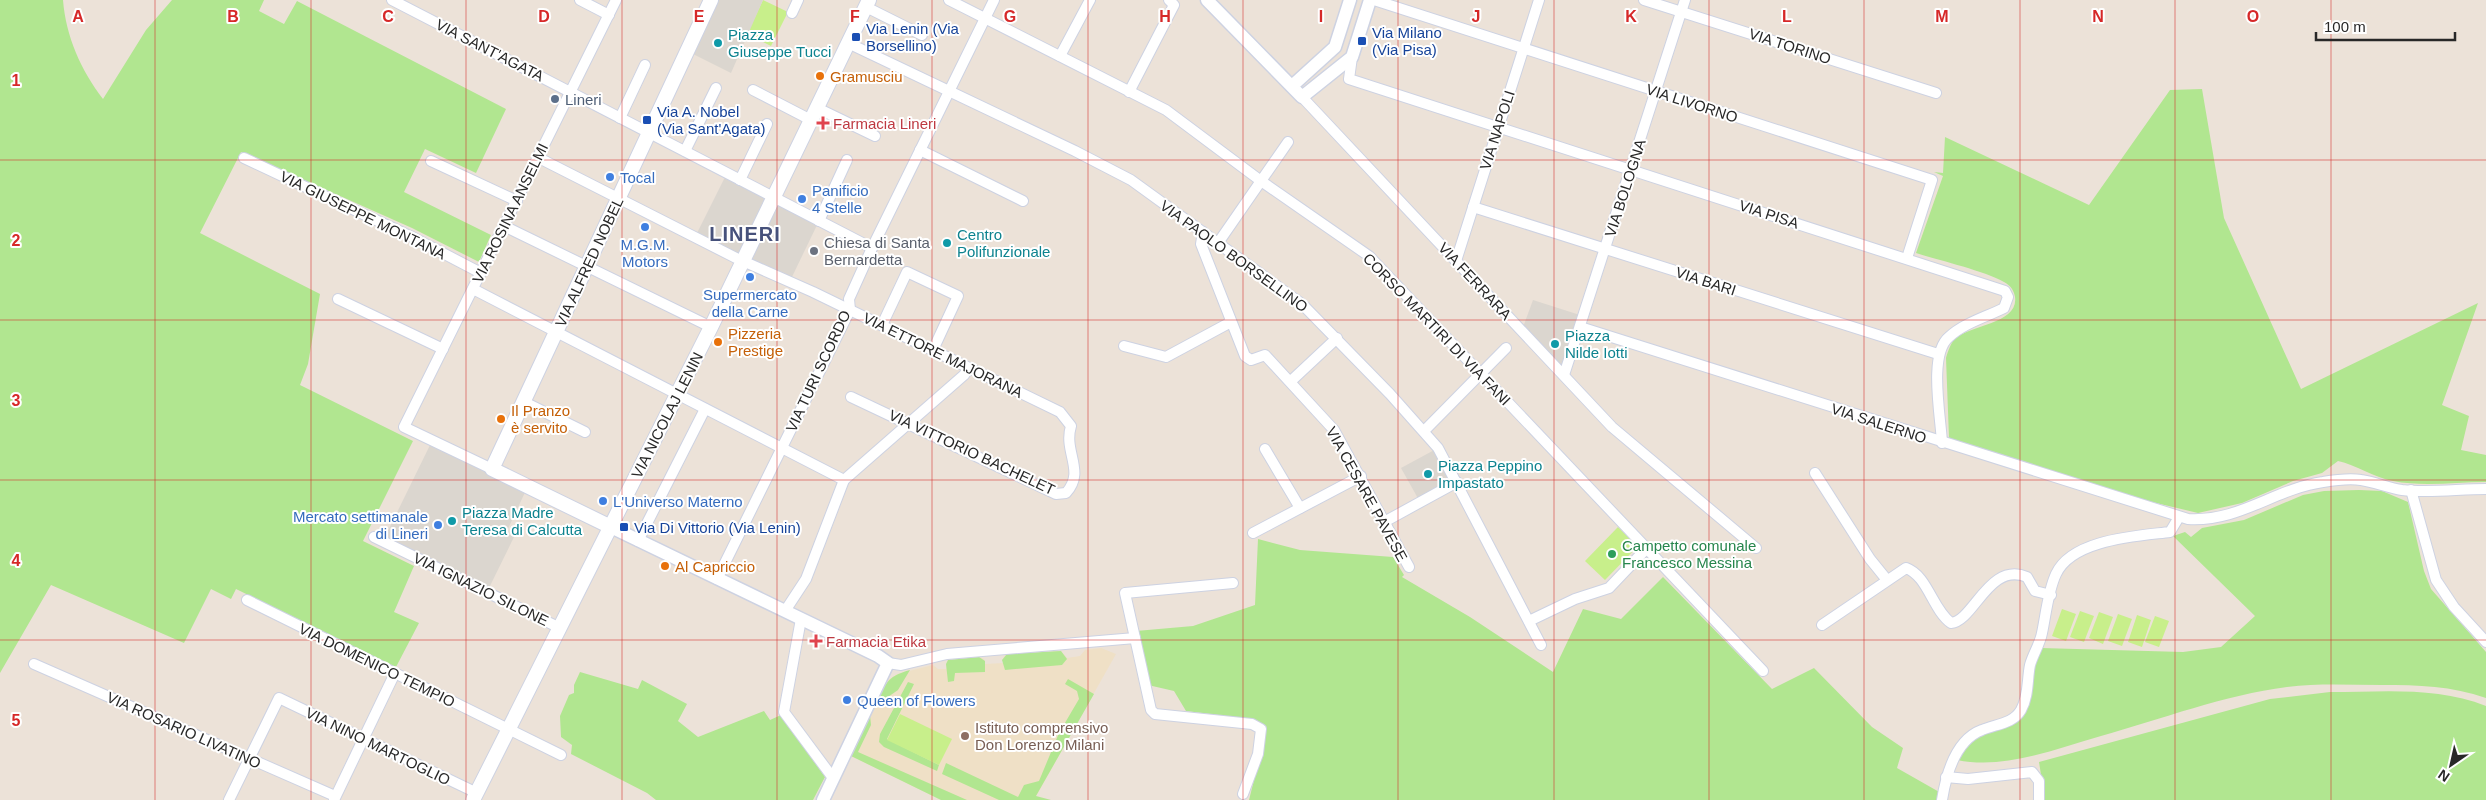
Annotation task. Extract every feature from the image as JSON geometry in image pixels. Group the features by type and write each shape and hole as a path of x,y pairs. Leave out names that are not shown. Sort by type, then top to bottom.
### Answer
{"main road":[{"name":"VIA ALFRED NOBEL","path":"492,469 711,0"},
{"name":"VIA NICOLAJ LENIN","path":"475,797 711,328 868,3"},
{"path":"492,469 611,528"}],"street":[{"name":"VIA SANT'AGATA","path":"392,0 872,248"},
{"path":"580,0 609,15"},
{"name":"VIA ROSINA ANSELMI","path":"492,469 404,427 616,0"},
{"path":"792,13 798,0"},
{"name":"CORSO MARTIRI DI VIA FANI","path":"949,0 1166,110 1261,181 1369,256 1763,671"},
{"name":"VIA TURI SCORDO","path":"717,579 850,310 849,299 872,248 994,0"},
{"path":"1060,56 1090,0"},
{"name":"VIA FERRARA","path":"1207,0 1292,86 1612,427 1756,548"},
{"path":"1292,86 1335,48 1350,0"},
{"path":"1302,97 1352,57 1372,0"},
{"name":"VIA LIVORNO","path":"1372,0 1932,180 1908,258"},
{"name":"VIA NAPOLI","path":"1456,261 1539,0"},
{"name":"VIA TORINO","path":"1644,0 1936,93"},
{"name":"VIA BOLOGNA","path":"1564,375 1685,0"},
{"path":"868,3 922,35"},
{"path":"1129,92 1172,3"},
{"name":"VIA PAOLO BORSELLINO","path":"848,43 1130,180 1302,304 1424,430 1438,448 1541,645"},
{"name":"VIA PISA","path":"1352,57 1349,79 1908,258 2005,291 2008,297 2004,308 1967,325 1947,338 1938,354"},
{"path":"620,118 645,65"},
{"path":"685,151 716,88"},
{"path":"753,90 811,120"},
{"path":"817,108 875,136"},
{"path":"740,180 768,124"},
{"path":"1218,243 1288,142"},
{"path":"920,150 1023,200"},
{"name":"VIA ETTORE MAJORANA","path":"537,157 744,260 1060,412 1071,426 1068,438"},
{"name":"VIA GIUSEPPE MONTANA","path":"244,158 414,238 480,273"},
{"path":"818,220 847,160"},
{"path":"431,161 516,201"},
{"name":"VIA BARI","path":"1473,208 1938,354"},
{"path":"504,226 711,328"},
{"path":"1124,346 1166,357 1231,322 1201,244 1203,232"},
{"path":"882,325 906,272 958,296 933,350"},
{"path":"473,289 844,480"},
{"path":"338,299 443,349"},
{"name":"VIA CESARE PAVESE","path":"1231,322 1246,356 1251,360 1265,355 1291,381 1334,430 1361,476 1409,567"},
{"name":"VIA SALERNO","path":"1580,328 2179,518 2217,519 2242,512 2286,492 2320,482 2345,479 2411,490 2486,489"},
{"path":"1291,381 1337,338"},
{"path":"1424,430 1506,348"},
{"path":"1938,354 1942,443"},
{"path":"785,611 806,579 844,480 910,424 964,375 969,368"},
{"name":"VIA VITTORIO BACHELET","path":"851,397 1056,494 1066,493 1072,487 1076,476 1068,438"},
{"path":"524,402 585,432"},
{"path":"638,541 705,409"},
{"path":"1265,449 1300,508"},
{"path":"1815,473 1870,559 1887,580"},
{"path":"1253,533 1361,476"},
{"path":"1384,522 1457,482"},
{"path":"2411,490 2436,580 2454,607 2486,642"},
{"path":"1942,800 1946,777 1955,756 1974,734 2010,721 2021,709 2030,665 2041,639 2056,574 2064,563 2076,553 2121,539 2170,532 2179,518"},
{"path":"611,528 878,656 888,663 901,665 947,654 1135,638"},
{"name":"VIA IGNAZIO SILONE","path":"374,537 560,628"},
{"path":"1529,621 1575,599 1609,588 1646,549"},
{"path":"1822,625 1900,570 1906,568 1912,570 1923,583 1934,603 1951,622 1958,622 1963,618 1988,587 2014,574 2027,577 2035,591 2051,595"},
{"path":"1233,583 1125,593 1151,710 1155,714 1252,724 1261,729 1258,754 1243,794"},
{"name":"VIA DOMENICO TEMPIO","path":"247,600 561,755"},
{"path":"801,619 784,712 833,778"},
{"path":"822,800 888,663"},
{"name":"VIA ROSARIO LIVATINO","path":"34,664 334,798"},
{"path":"334,798 394,673"},
{"name":"VIA NINO MARTOGLIO","path":"249,759 279,698 363,738 475,797"},
{"path":"230,800 249,759"},
{"path":"1946,777 1968,779 2032,772 2039,781 2039,800"}],"shaded area":[{"name":"Piazza Giuseppe Tucci","path":"711,0 763,0 731,73 687,51"},
{"path":"727,173 819,221 790,281 695,237"},
{"name":"Piazza Nilde Iotti","path":"1533,300 1583,316 1564,375 1522,330"},
{"name":"Piazza Madre Teresa di Calcutta","path":"432,441 528,486 506,533 514,537 487,592 383,541"},
{"name":"Piazza Peppino Impastato","path":"1438,448 1457,482 1420,502 1401,468"},
{"name":"Istituto comprensivo Don Lorenzo Milani","path":"1101,648 1116,654 1034,800 941,800 851,756 888,680 897,674 933,665 938,669 946,669 948,660 979,657 984,659 985,664 1003,663 1003,658 1007,654 1061,651 1067,658 1080,656 1085,650"}],"green space":[{"path":"0,0 63,0 67,27 81,65 103,99 146,30 172,0 264,0 259,11 284,24 297,1 506,109 476,173 425,149 404,192 491,235 479,262 412,228 241,152 200,233 320,294 308,364 300,385 413,441 363,541 414,566 394,612 419,623 396,667 236,589 231,599 211,589 184,643 51,585 0,673"},
{"path":"763,0 788,12 771,46 747,34"},
{"path":"2202,89 2224,218 2301,389 2478,303 2442,405 2469,416 2461,450 2486,455 2486,482 2404,483 2386,479 2338,461 2322,473 2293,481 2242,503 2198,513 2152,502 1949,438 1946,358 1950,347 1956,338 1963,334 2010,313 2014,306 2015,297 2010,286 1995,278 1916,253 1943,176 1934,172 1943,173 1945,137 2089,205 2170,90"},
{"path":"2324,491 2382,491 2408,502 2424,571 2431,589 2486,652 2486,698 2460,691 2422,686 2334,684 2287,687 2217,702 2030,757 1993,762 1957,760 1977,735 2013,722 2041,648 2183,652 2221,647 2255,616 2173,536 2185,532 2191,537 2202,528 2244,520 2303,495"},
{"name":"Campetto comunale Francesco Messina","path":"1618,527 1638,546 1605,580 1585,561"},
{"path":"1258,539 1300,550 1393,557 1404,575 1402,577 1470,617 1553,672 1583,609 1621,619 1663,577 1772,689 1814,668 1872,727 1903,748 1897,768 1941,793 1938,800 1249,800 1265,736 1251,719 1186,711 1174,691 1148,685 1136,631 1193,626 1255,605"},
{"path":"2062,609 2076,614 2066,641 2052,636"},
{"path":"2080,611 2094,616 2084,642 2070,637"},
{"path":"2099,612 2113,617 2103,644 2089,638"},
{"path":"2118,614 2132,619 2122,646 2108,641"},
{"path":"2137,615 2151,620 2142,647 2128,642"},
{"path":"2155,616 2169,621 2159,647 2145,642"},
{"path":"1061,651 1067,659 1062,665 1005,670 1002,660 1007,654"},
{"path":"979,657 985,661 985,672 955,673 954,681 948,682 946,664 948,660"},
{"path":"910,670 898,690 875,706 887,682 896,675"},
{"path":"580,672 638,689 642,680 687,704 678,721 698,737 764,711 770,720 781,715 825,777 813,800 656,800 647,793 571,754 572,745 561,737 560,716 569,695 574,693 574,685"},
{"path":"1068,679 1094,694 1036,796 1051,800 999,800 942,774 946,763 1018,797 1024,785 1039,781 1059,733 1079,699 1077,691 1065,684"},
{"path":"908,682 914,684 887,739 939,765 937,771 884,747 879,742 880,734"},
{"path":"2389,691 2429,693 2448,695 2486,706 2486,800 2045,800 2039,762 2270,699 2330,692"},
{"path":"900,714 952,739 939,765 887,740"},
{"path":"870,715 871,725 858,752 967,800 941,800 851,756"}],"place":[{"name":"Via Lenin (Via Borsellino)","path":"856,37"},
{"name":"Via Milano (Via Pisa)","path":"1362,41"},
{"name":"Piazza Giuseppe Tucci","path":"718,43"},
{"name":"Gramusciu","path":"820,76"},
{"name":"Lineri","path":"555,99"},
{"name":"Via A. Nobel (Via Sant'Agata)","path":"647,120"},
{"name":"Farmacia Lineri","path":"823,123"},
{"name":"Tocal","path":"610,177"},
{"name":"Panificio 4 Stelle","path":"802,199"},
{"name":"M.G.M. Motors","path":"645,227"},
{"name":"Centro Polifunzionale","path":"947,243"},
{"name":"Chiesa di Santa Bernardetta","path":"814,251"},
{"name":"Supermercato della Carne","path":"750,277"},
{"name":"Pizzeria Prestige","path":"718,342"},
{"name":"Piazza Nilde Iotti","path":"1555,344"},
{"name":"Il Pranzo è servito","path":"501,419"},
{"name":"Piazza Peppino Impastato","path":"1428,474"},
{"name":"L'Universo Materno","path":"603,501"},
{"name":"Piazza Madre Teresa di Calcutta","path":"452,521"},
{"name":"Mercato settimanale di Lineri","path":"438,525"},
{"name":"Via Di Vittorio (Via Lenin)","path":"624,527"},
{"name":"Campetto comunale Francesco Messina","path":"1612,554"},
{"name":"Al Capriccio","path":"665,566"},
{"name":"Farmacia Etika","path":"816,641"},
{"name":"Queen of Flowers","path":"847,700"},
{"name":"Istituto comprensivo Don Lorenzo Milani","path":"965,736"}],"district":[{"name":"LINERI","path":"745,234"}]}
